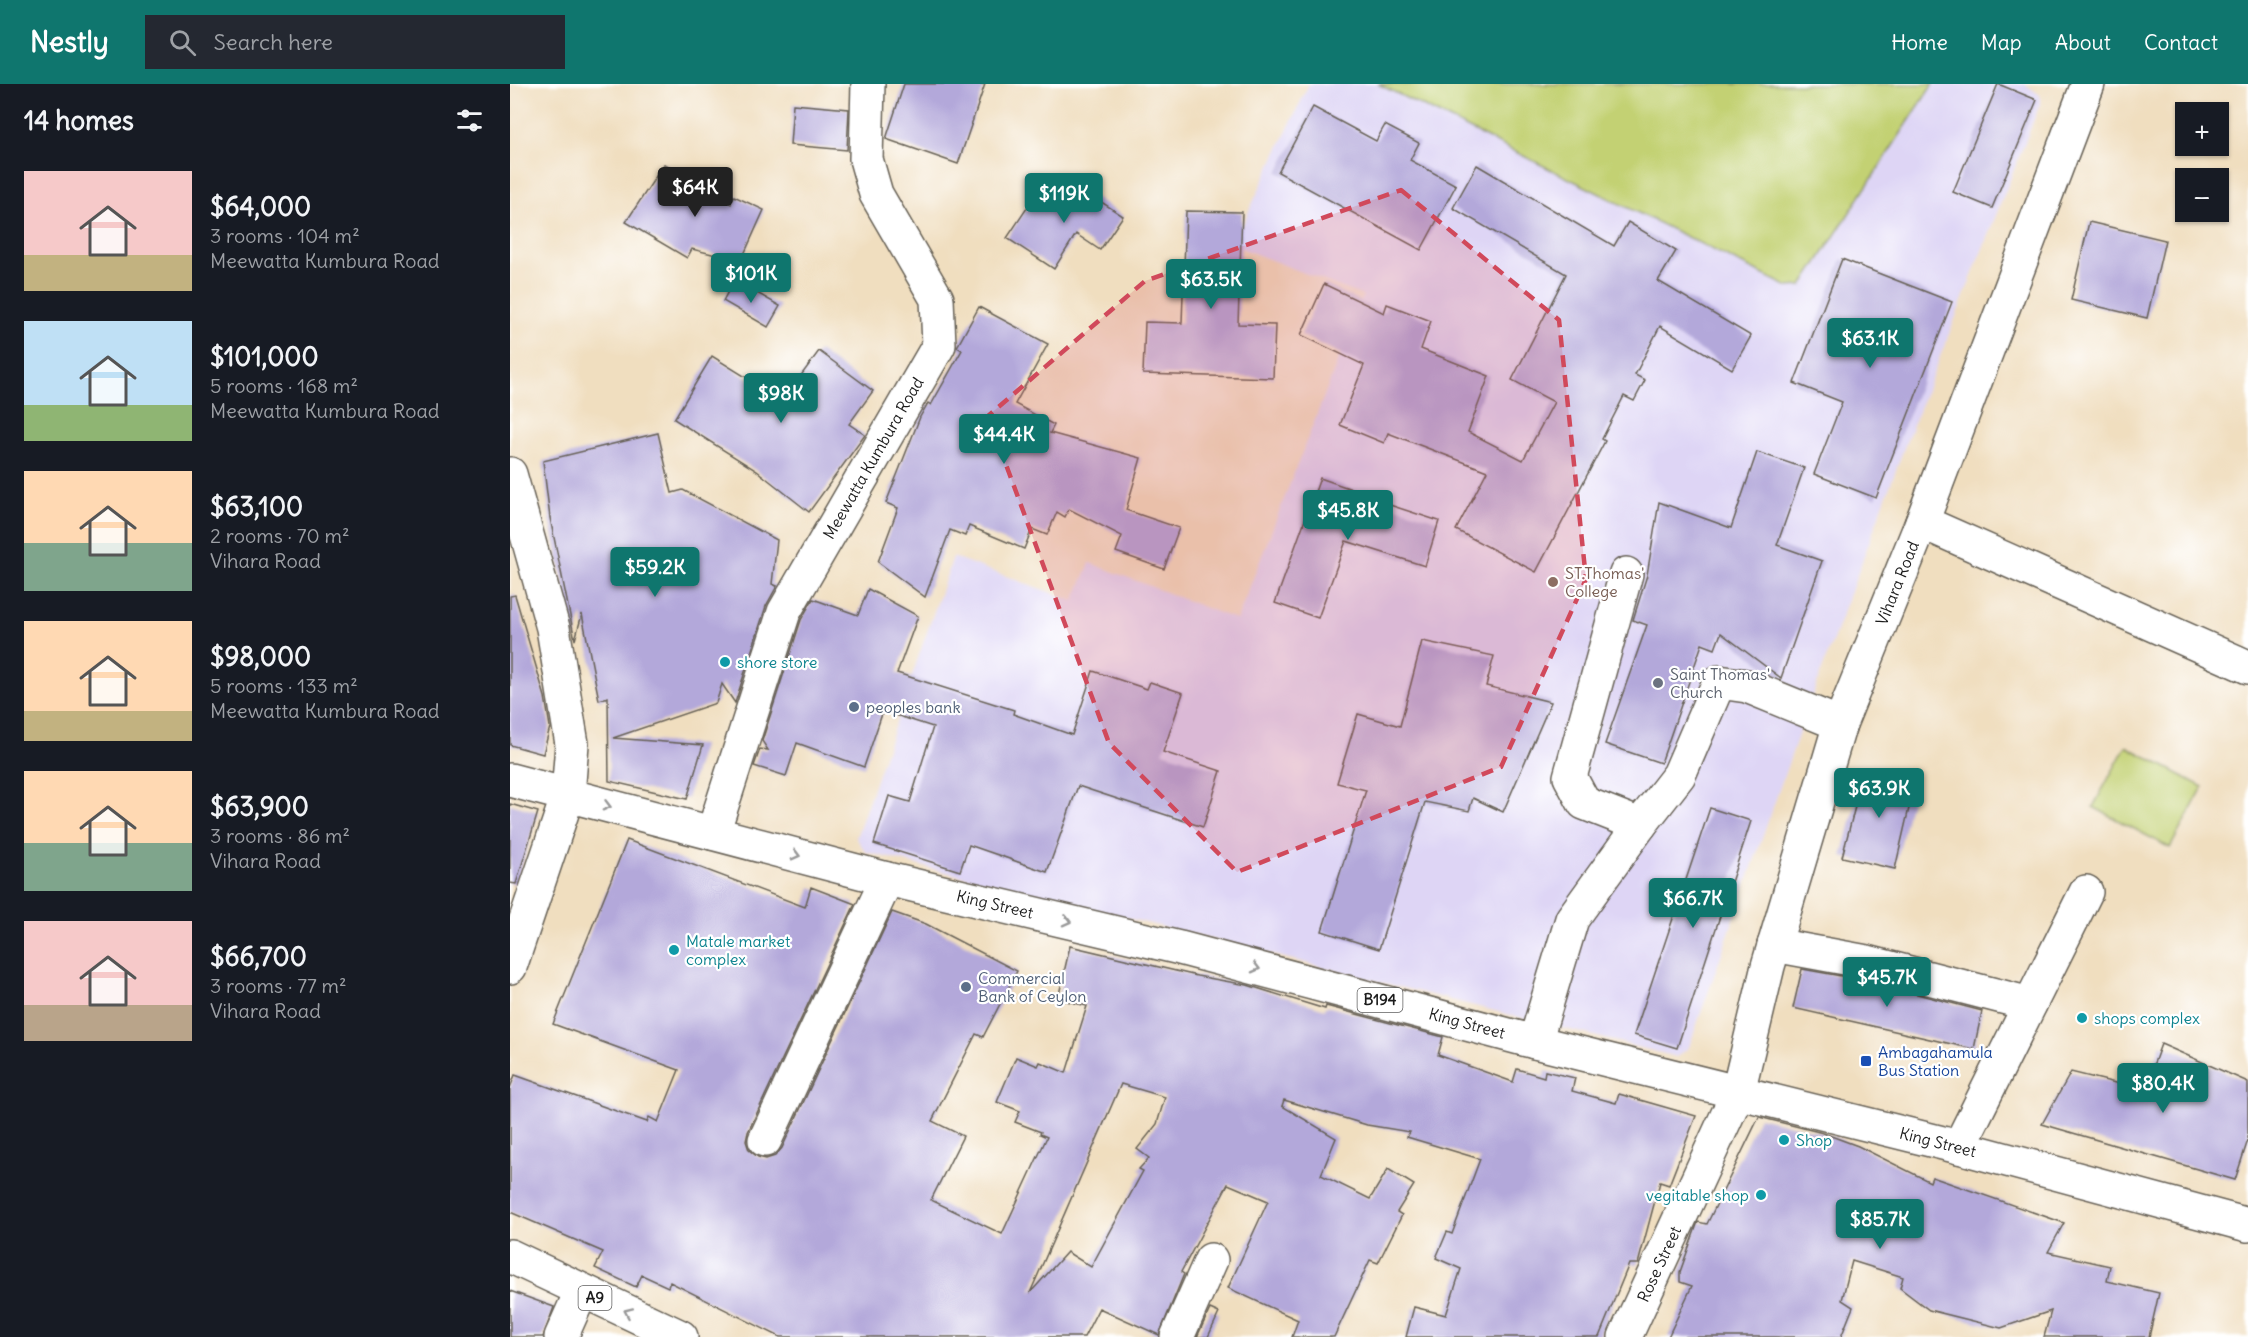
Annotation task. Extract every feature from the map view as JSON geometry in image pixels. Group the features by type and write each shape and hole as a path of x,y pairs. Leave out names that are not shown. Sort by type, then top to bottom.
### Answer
{"main road":[{"name":"Meewatta Kumbura Road","path":"713,833 784,612 939,345 938,299 876,194 866,159 868,84"},
{"name":"Vihara Road","path":"1738,1092 1774,945 1840,724 1922,522 2088,84"},
{"path":"510,474 553,628 572,744 568,795 510,967"},
{"path":"1922,522 2248,667"},
{"path":"1626,574 1570,777 1584,803 1640,825"},
{"path":"1535,1042 1572,920 1678,775 1719,682 1747,686 1840,724"},
{"name":"King Street","path":"510,780 887,879 1180,948 1535,1042 1959,1148 2248,1225"},
{"path":"765,1140 887,879"},
{"path":"1959,1148 2086,892"},
{"path":"1774,945 1867,962 2030,1004"},
{"name":"Rose Street","path":"1625,1337 1738,1092"},
{"name":"A9","path":"510,1256 581,1292 681,1337"},
{"path":"1177,1337 1211,1260"},
{"path":"561,1337 581,1292"}],"highlighted area":[{"path":"1401,190 1559,320 1586,579 1501,767 1237,872 1109,743 988,416 1145,281"}],"shaded area":[{"name":"ST.Thomas' College","path":"1309,84 1378,84 1788,287 1803,286 1933,84 2025,84 2040,95 2040,104 1907,440 1807,710 1689,1047 1677,1057 866,852 856,838 953,557 1074,601 1090,563 1237,620 1363,296 1233,245"}],"green space":[{"path":"1378,84 1933,84 1802,286 1788,287"},
{"path":"2126,746 2203,787 2170,848 2093,807"}],"building":[{"path":"904,84 985,84 958,164 886,139"},
{"path":"1998,84 2037,100 1992,208 1953,192"},
{"path":"793,104 849,109 847,150 790,145"},
{"path":"1313,107 1376,141 1385,125 1419,143 1410,160 1456,185 1421,250 1278,172"},
{"path":"664,164 731,204 734,196 764,210 741,261 692,249 687,258 626,222"},
{"path":"1477,165 1614,246 1628,222 1676,251 1658,281 1751,336 1732,369 1660,326 1635,375 1645,380 1634,401 1624,396 1602,439 1605,441 1536,572 1456,530 1487,471 1388,433 1384,443 1340,425 1364,365 1301,335 1324,284 1384,313 1387,304 1431,321 1421,349 1489,376 1468,432 1523,460 1554,402 1512,380 1566,274 1453,208"},
{"path":"1069,181 1123,216 1100,250 1076,234 1054,269 1007,238 1035,196 1052,207"},
{"path":"1186,211 1242,212 1238,324 1275,325 1273,378 1143,374 1145,322 1182,323"},
{"path":"2089,222 2165,240 2147,318 2071,300"},
{"path":"1842,259 1952,302 1876,498 1814,474 1842,402 1794,383"},
{"path":"734,280 780,306 768,327 723,301"},
{"path":"979,307 1048,344 1015,404 1054,425 1050,433 1141,458 1126,510 1179,528 1164,569 1116,552 1122,536 1069,509 1065,517 1057,512 1047,535 1032,529 1024,549 969,526 965,536 950,530 925,597 878,562 898,508 886,503 920,417 928,403 931,405 962,350 957,347"},
{"path":"819,351 873,391 849,424 865,435 809,512 757,471 674,419 712,356 783,400"},
{"path":"658,433 672,493 683,490 777,540 772,584 777,586 766,606 735,703 722,684 716,703 613,738 703,745 687,799 609,781 608,697 599,700 582,614 575,640 550,518 543,461"},
{"path":"1757,452 1804,468 1777,545 1822,561 1781,678 1721,633 1715,649 1702,644 1661,763 1605,744 1647,625 1633,620 1647,575 1659,502 1731,528"},
{"path":"1320,478 1363,493 1362,496 1439,521 1425,566 1346,541 1318,618 1275,603"},
{"path":"868,589 918,616 897,673 1014,710 1013,714 1072,735 1093,671 1147,689 1150,682 1183,693 1163,752 1221,771 1203,827 1078,786 1047,872 969,845 960,871 874,844 889,796 910,802 933,727 883,711 864,767 797,743 786,776 754,766 760,749 768,750 762,741 801,620 813,599 858,615"},
{"path":"515,595 545,697 550,727 543,754 510,745 510,596"},
{"path":"1422,641 1494,656 1486,686 1551,702 1503,812 1473,798 1469,811 1425,802 1379,949 1322,931 1366,790 1337,783 1358,714 1400,726"},
{"path":"1865,768 1915,782 1895,869 1842,857"},
{"path":"510,804 538,812 516,884 510,883"},
{"path":"1710,808 1751,821 1677,1048 1634,1035"},
{"path":"627,840 805,907 811,887 855,904 748,1132 746,1141 749,1150 758,1157 766,1159 775,1156 782,1148 892,912 926,924 1017,971 983,1037 976,1034 932,1121 963,1136 931,1200 1002,1234 1047,1137 1040,1134 1041,1132 1015,1122 1020,1111 997,1102 1016,1057 1038,1066 1040,1062 1066,1073 1087,1006 1058,999 1070,946 1197,976 1247,985 1325,1009 1326,1006 1443,1037 1438,1055 1513,1082 1517,1069 1544,1077 1545,1071 1575,1078 1572,1091 1616,1103 1619,1094 1696,1116 1669,1185 1660,1182 1638,1264 1629,1264 1599,1337 1406,1337 1414,1307 1446,1315 1461,1269 1436,1258 1447,1232 1452,1234 1480,1159 1407,1137 1410,1132 1367,1125 1284,1100 1282,1106 1336,1138 1321,1175 1370,1199 1388,1169 1414,1185 1397,1212 1402,1215 1378,1263 1370,1260 1334,1337 1292,1337 1298,1320 1228,1288 1268,1201 1228,1184 1181,1272 1184,1274 1159,1335 1099,1308 1084,1337 780,1337 670,1282 668,1287 642,1275 636,1287 595,1268 603,1252 510,1212 510,1088 515,1075 647,1122 649,1117 658,1122 679,1070 553,1024","holes":["1121,1084 1165,1097 1157,1124 1137,1149 1149,1158 1139,1169 1143,1171 1091,1267 1067,1252 1030,1293"]},
{"path":"1802,969 1863,980 1982,1011 1974,1049 1793,1008"},
{"path":"2161,1044 2248,1082 2248,1140 2235,1180 2042,1124 2071,1072 2144,1090"},
{"path":"1759,1117 1823,1133 1858,1146 1930,1182 1932,1177 2064,1223 2048,1252 2110,1266 2107,1281 2159,1293 2149,1337 2044,1337 2051,1311 2001,1328 1929,1310 1900,1288 1903,1277 1852,1261 1842,1300 1853,1307 1841,1337 1668,1337 1692,1286 1680,1282 1680,1272 1698,1222 1707,1224"},
{"path":"510,1291 554,1307 543,1337 510,1337"},
{"path":"1210,1309 1219,1313 1208,1337 1197,1337"}],"place":[{"name":"ST.Thomas' College","path":"1553,582"},
{"name":"shore store","path":"725,662"},
{"name":"Saint Thomas' Church","path":"1658,683"},
{"name":"peoples bank","path":"854,707"},
{"name":"Matale market complex","path":"674,950"},
{"name":"Commercial Bank of Ceylon","path":"966,987"},
{"name":"shops complex","path":"2082,1018"},
{"name":"Ambagahamula Bus Station","path":"1866,1061"},
{"name":"Shop","path":"1784,1140"},
{"name":"vegitable shop","path":"1761,1195"}]}
